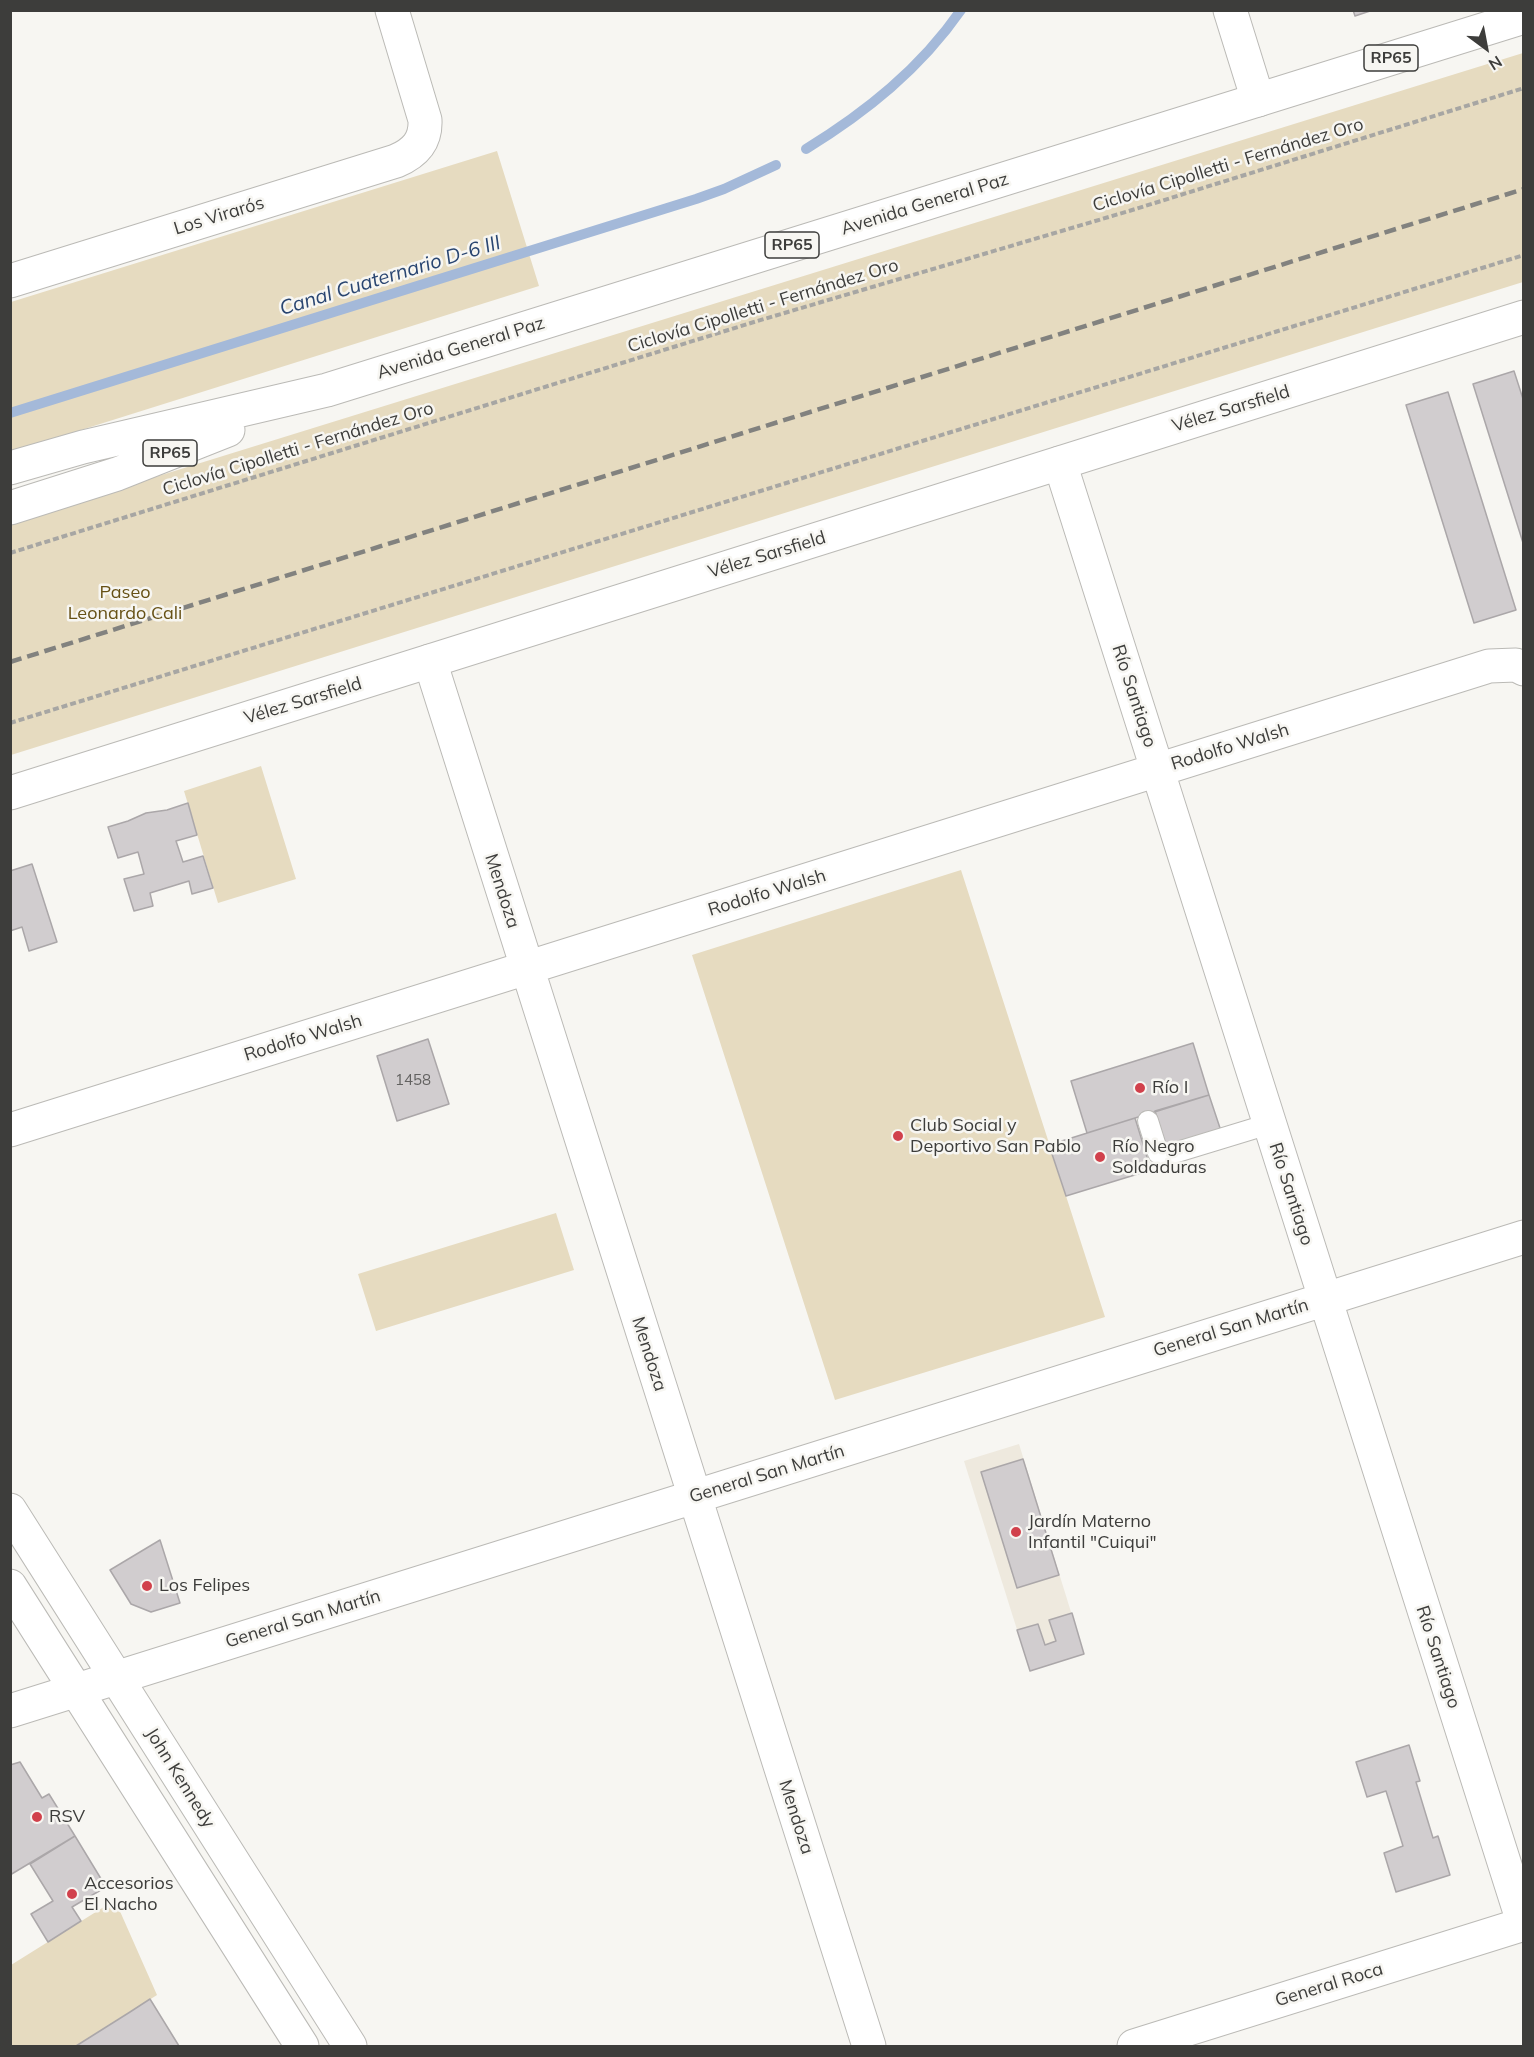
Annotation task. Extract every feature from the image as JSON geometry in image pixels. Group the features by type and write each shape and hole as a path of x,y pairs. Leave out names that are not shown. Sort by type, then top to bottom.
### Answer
{"street":[{"name":"Los Virarós","path":"10,281 396,161 411,154 421,142 425,120 392,10"},
{"path":"1230,10 1258,100"},
{"name":"Avenida General Paz","path":"10,468 83,447 327,390 1524,17"},
{"name":"Vélez Sarsfield","path":"10,793 1524,317"},
{"name":"Avenida General Paz","path":"10,508 117,474 327,390"},
{"name":"Río Santiago","path":"1060,463 1524,1925"},
{"name":"Mendoza","path":"430,661 869,2046"},
{"name":"Rodolfo Walsh","path":"10,1130 1490,666 1516,665 1524,669"},
{"name":"General San Martín","path":"10,1711 1524,1237"},
{"name":"John Kennedy","path":"10,1510 350,2046"},
{"path":"10,1586 302,2046"},
{"name":"General Roca","path":"1134,2046 1524,1925"}],"lane":[{"path":"1148,1122 1158,1153 1164,1156 1269,1124"}],"path":[{"name":"Ciclovía Cipolletti - Fernández Oro","path":"10,553 754,322 1129,211 1524,87"},
{"path":"10,723 1524,255"}],"shaded area":[{"name":"Jardín Materno Infantil \"Cuiqui\"","path":"1019,1444 1084,1654 1030,1671 964,1461"}],"green space":[{"name":"Paseo Leonardo Cali","path":"1523,53 1523,282 11,755 10,522"},
{"path":"497,151 539,286 11,452 11,302"},
{"path":"261,766 296,879 218,903 184,791"},
{"name":"Club Social y Deportivo San Pablo","path":"961,870 1105,1317 835,1400 692,955"},
{"path":"556,1213 574,1270 376,1331 358,1274"},
{"path":"115,1900 157,1995 76,2046 11,2046 11,1965"}],"building":[{"path":"1353,10 1373,10 1355,16"},
{"path":"1514,371 1524,402 1524,546 1473,384"},
{"path":"1448,392 1516,610 1474,623 1406,405"},
{"path":"188,803 197,835 176,841 183,862 203,856 213,888 192,894 189,881 150,893 153,906 134,911 124,879 144,874 138,852 118,858 108,827 146,813 167,810"},
{"path":"32,864 57,942 29,951 22,927 10,931 10,871"},
{"path":"428,1039 449,1104 397,1121 377,1056"},
{"name":"Río I","path":"1193,1043 1209,1095 1087,1133 1071,1081"},
{"path":"1209,1095 1221,1131 1167,1149 1155,1111"},
{"name":"Río Negro Soldaduras","path":"1135,1118 1151,1170 1066,1196 1049,1145"},
{"path":"1023,1459 1059,1575 1017,1588 981,1472"},
{"name":"Los Felipes","path":"160,1540 180,1603 151,1612 131,1604 110,1570"},
{"path":"1072,1613 1084,1654 1030,1671 1017,1630 1038,1624 1045,1645 1056,1641 1049,1620"},
{"path":"1409,1745 1420,1781 1416,1782 1433,1838 1438,1836 1450,1875 1396,1892 1384,1853 1403,1846 1386,1791 1367,1797 1356,1762"},
{"name":"RSV","path":"20,1762 42,1798 49,1794 75,1836 10,1875 10,1765"},
{"name":"Accesorios El Nacho","path":"75,1836 106,1887 72,1907 81,1921 48,1942 31,1914 53,1901 30,1864"},
{"path":"150,1999 179,2046 76,2046 130,2012"}],"waterway":[{"name":"Canal Cuaternario D-6 III","path":"806,149 850,120 891,88 928,51 961,10"},
{"name":"Canal Cuaternario D-6 III","path":"10,413 696,199 776,165"}],"railway":[{"path":"10,662 1524,189"}],"place":[{"name":"Río I","path":"1140,1088"},
{"name":"Club Social y Deportivo San Pablo","path":"898,1136"},
{"name":"Río Negro Soldaduras","path":"1100,1157"},
{"name":"Jardín Materno Infantil \"Cuiqui\"","path":"1016,1532"},
{"name":"Los Felipes","path":"147,1586"},
{"name":"RSV","path":"37,1817"},
{"name":"Accesorios El Nacho","path":"72,1894"}]}
